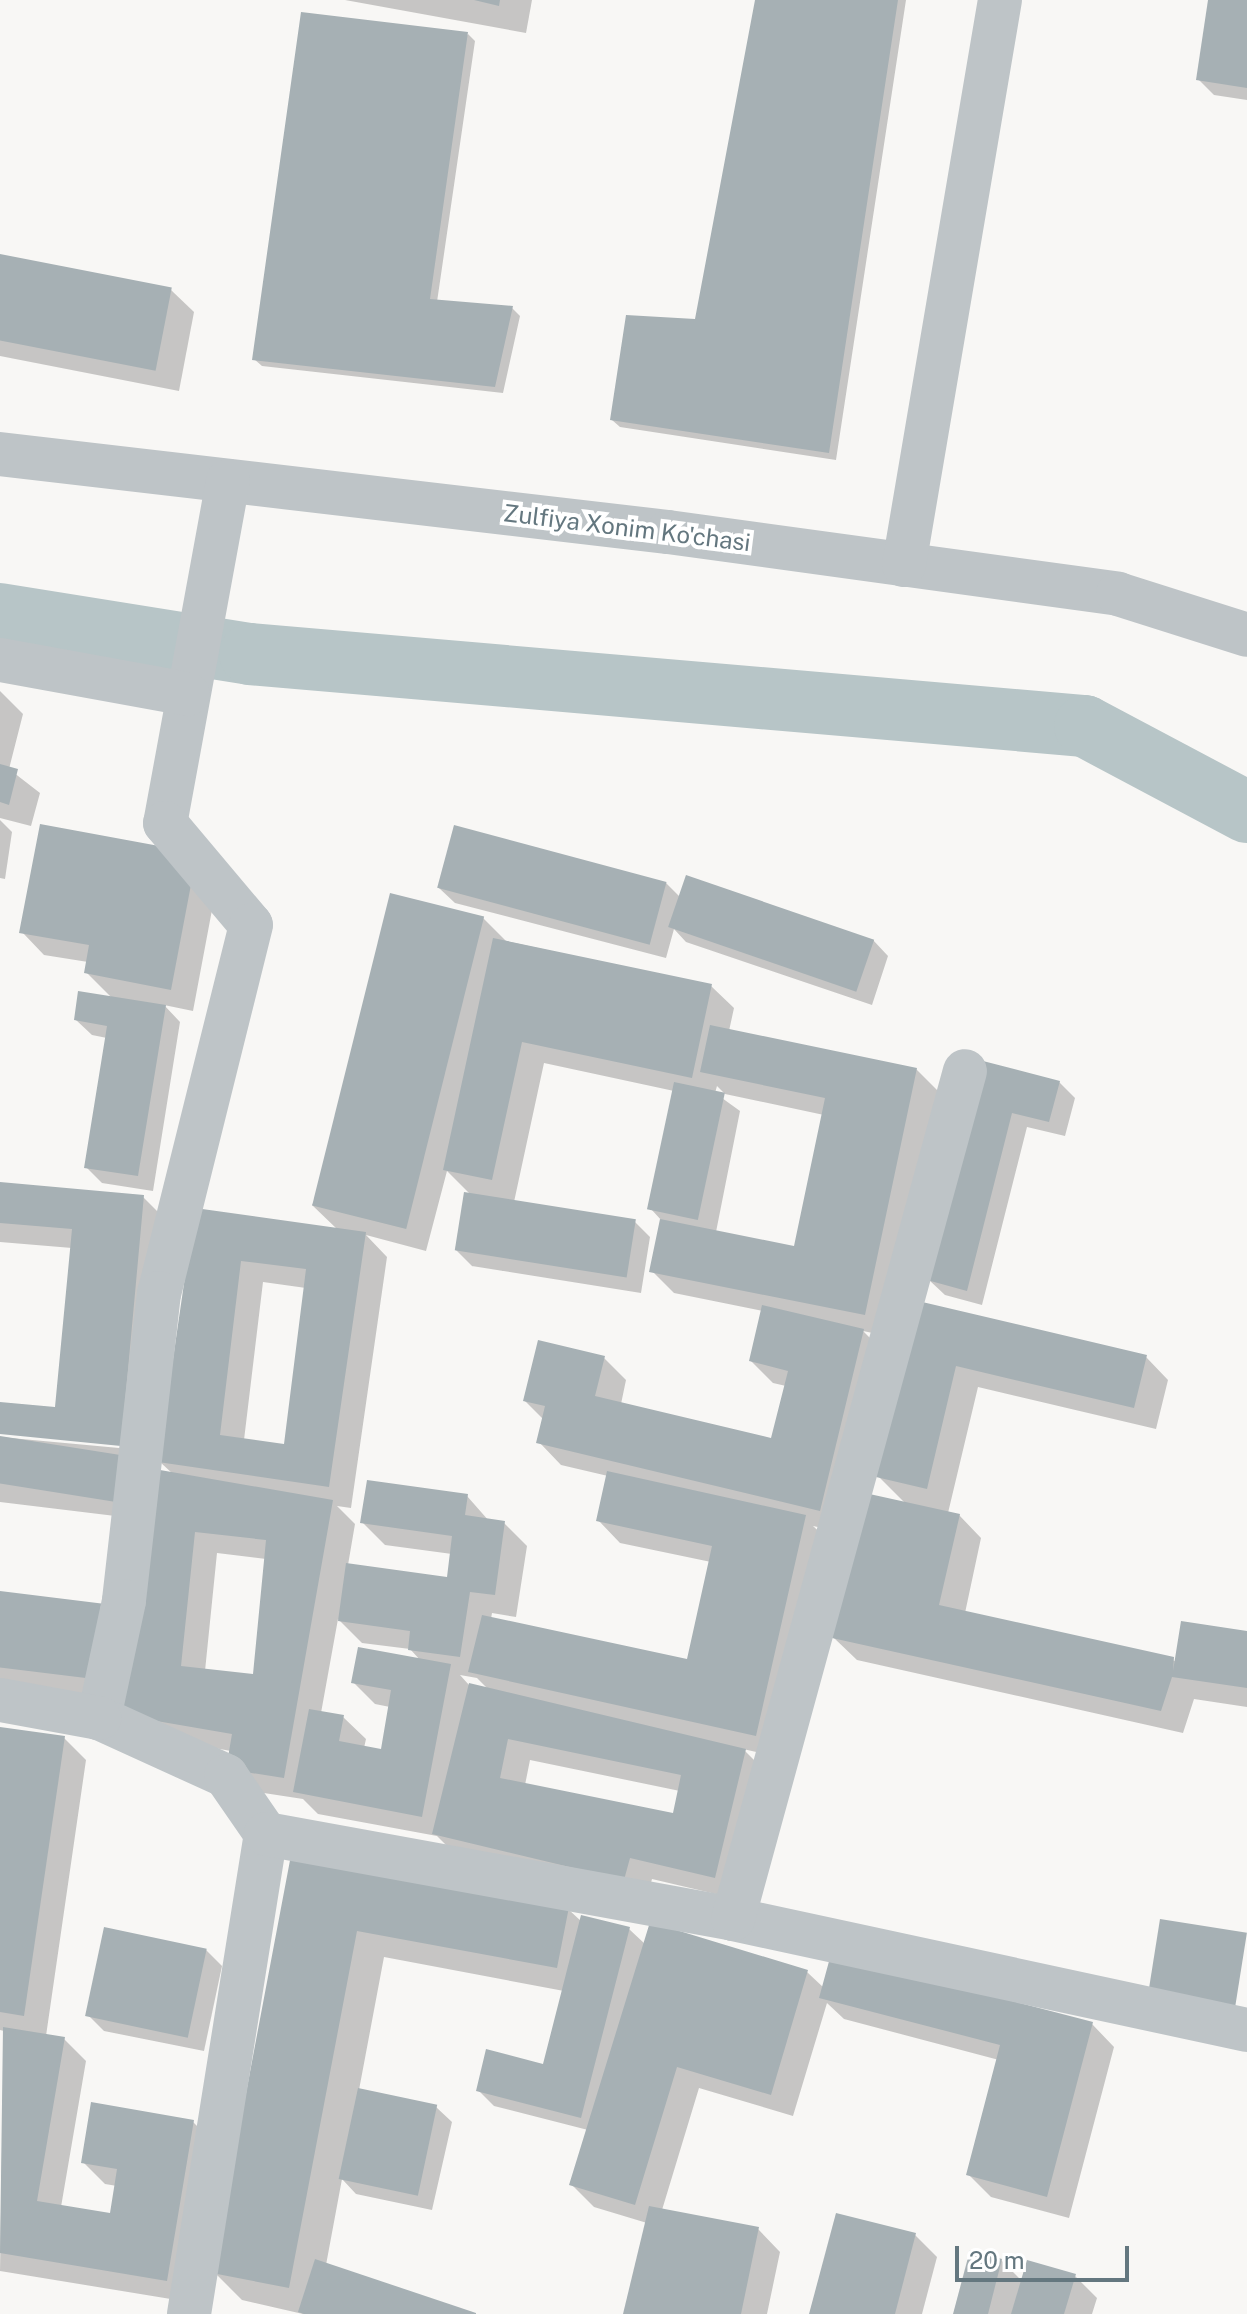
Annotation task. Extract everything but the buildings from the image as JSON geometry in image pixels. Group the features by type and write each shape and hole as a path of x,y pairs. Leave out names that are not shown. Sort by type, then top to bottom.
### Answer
{"street":[{"path":"904,565 1000,0"},
{"name":"Zulfiya Xonim Ko'chasi","path":"0,454 1118,594 1247,635"},
{"path":"99,1718 124,1601 159,1293 251,925 165,823 228,481"},
{"path":"0,660 188,694"},
{"path":"733,1919 965,1071"},
{"path":"0,1700 99,1718 226,1776 266,1834 189,2314"},
{"path":"266,1834 733,1919 1247,2030"}],"waterway":[{"path":"0,614 250,654 1085,726 1247,812"}]}
